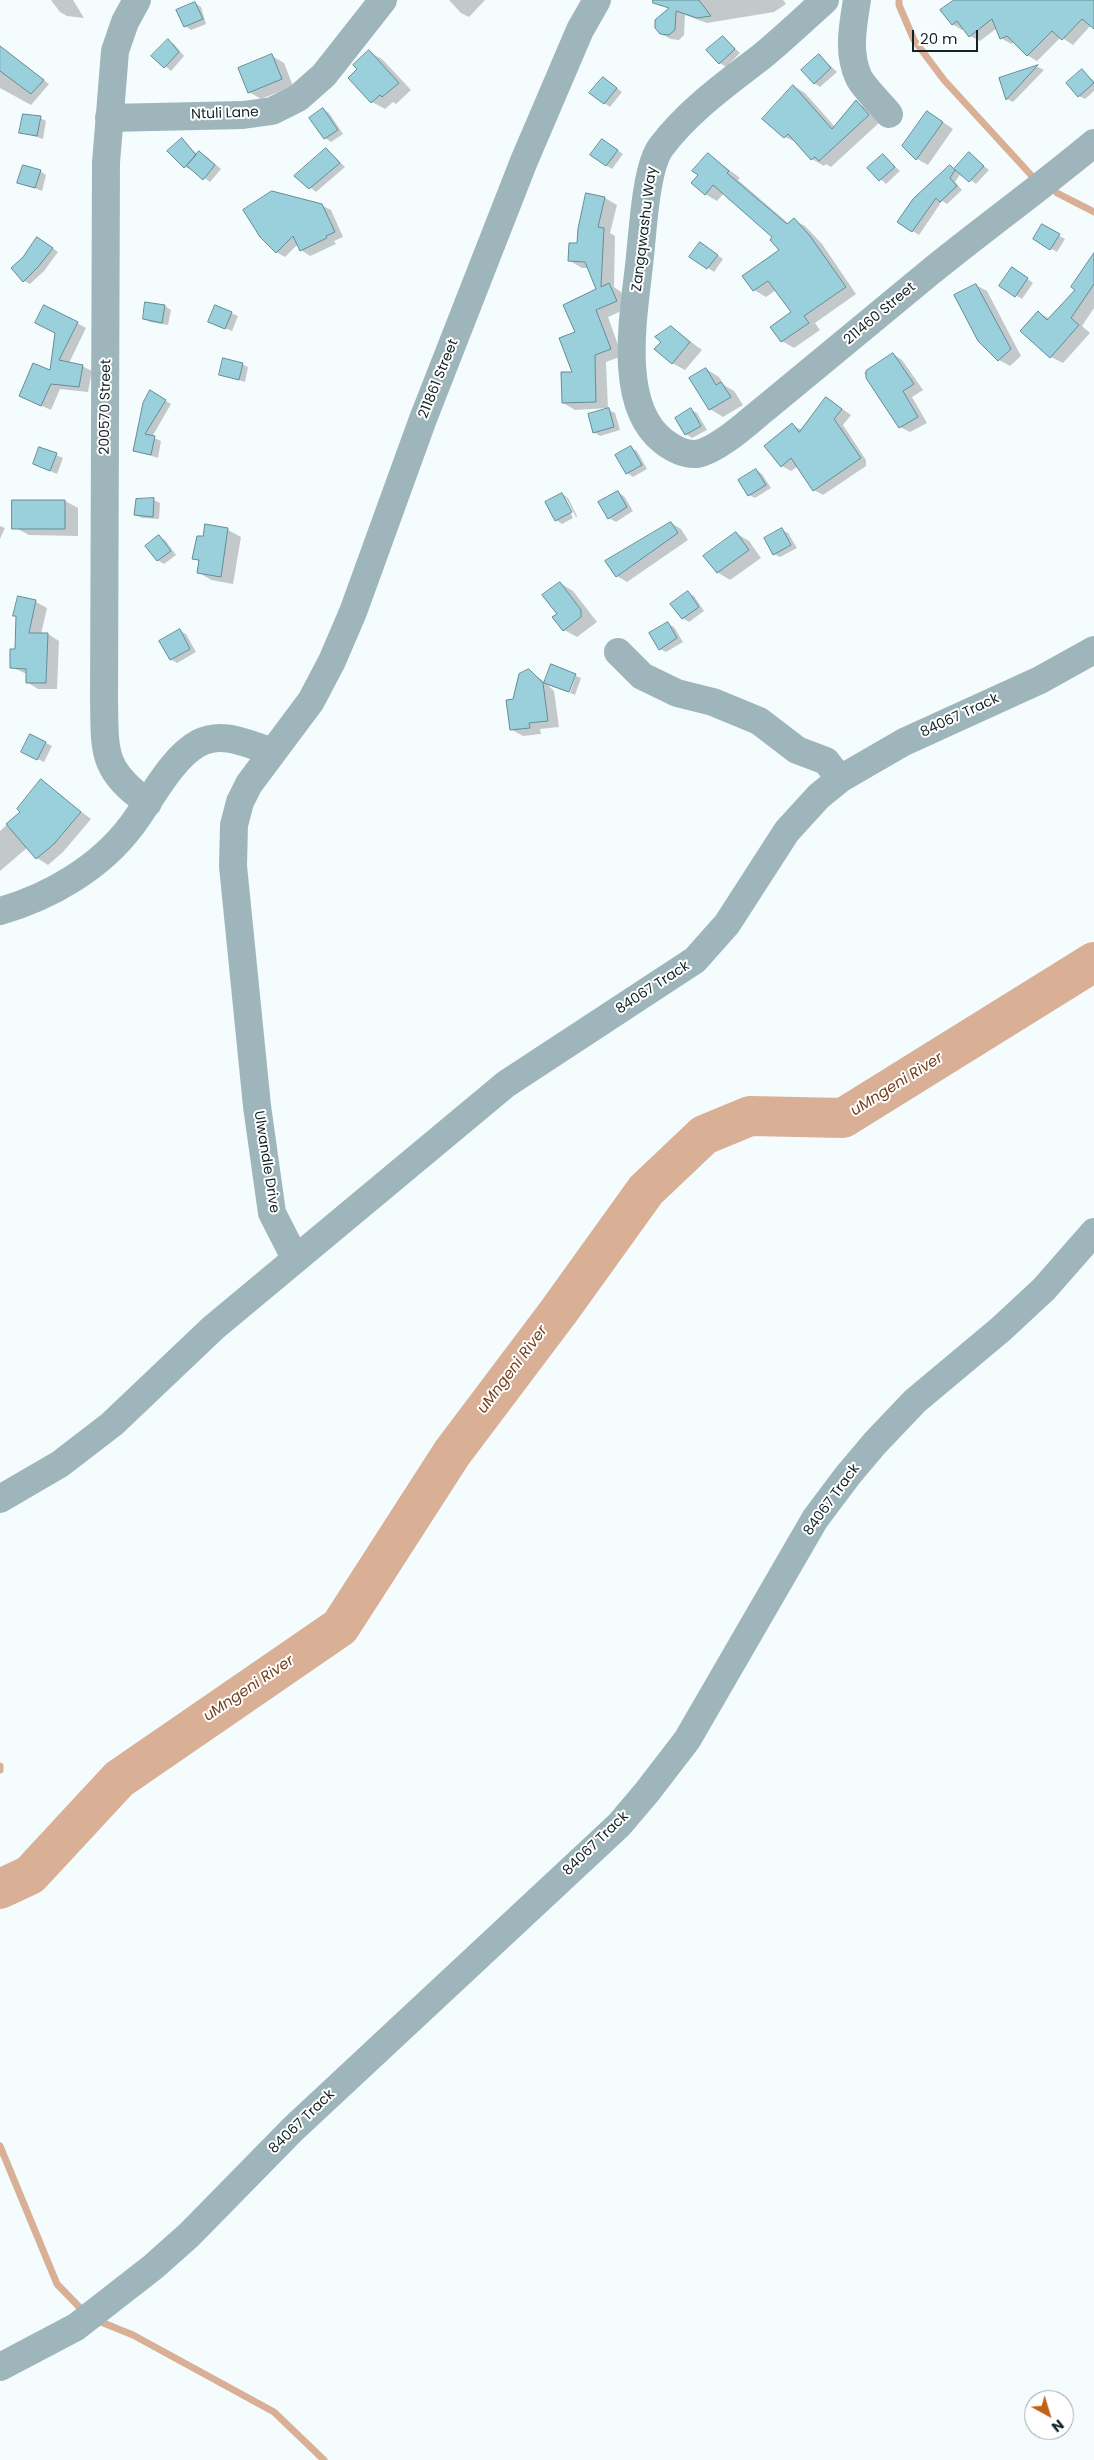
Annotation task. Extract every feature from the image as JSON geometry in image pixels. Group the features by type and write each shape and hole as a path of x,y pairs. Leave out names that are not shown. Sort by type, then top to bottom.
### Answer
{"street":[{"name":"200570 Street","path":"137,0 125,22 115,51 106,163 105,744 107,756 114,772 127,788 148,803"},
{"name":"Ntuli Lane","path":"109,118 243,115 272,111 298,98 324,75 383,0"},
{"name":"211861 Street","path":"273,752 311,701 332,661 353,612 423,419 524,161 580,30 597,0"},
{"name":"Zangqwashu Way","path":"658,437 650,428 640,406 632,354 642,241 653,161 661,147 711,96 764,55 825,0"},
{"path":"857,0 851,40 854,62 860,79 889,114"},
{"name":"211460 Street","path":"658,437 669,446 690,454 712,448 820,365 930,272 1094,143"},
{"name":"84067 Track","path":"295,1258 506,1084 695,960 727,924 786,831 819,796 840,779 904,742 1040,680 1094,650"},
{"path":"618,652 642,676 677,693 713,702 759,721 797,750 826,761 840,779"},
{"path":"0,911 29,901 61,886 86,869 119,841 171,770 187,752 200,742 231,738 273,752"},
{"name":"Ulwandle Drive","path":"273,752 248,784 240,802 234,825 233,866 265,1170 272,1213 295,1258"},
{"name":"84067 Track","path":"0,2367 76,2327 175,2248 293,2129 619,1825 687,1740 815,1519 848,1475 875,1442 915,1401 1001,1329 1044,1289 1094,1232"},
{"path":"0,1499 60,1464 112,1424 213,1328 295,1258"}],"building":[{"path":"653,0 699,0 711,16 697,18 676,11 675,30 669,35 660,34 655,28 655,20 669,8 653,3"},
{"path":"954,0 1094,0 1094,29 1082,19 1062,40 1052,31 1027,56 1007,36 1000,39 992,19 969,37 957,21 952,25 940,10"},
{"path":"195,2 203,19 184,27 176,10"},
{"path":"723,36 735,49 719,64 706,50"},
{"path":"168,39 179,52 164,68 151,56"},
{"path":"0,46 44,80 31,94 0,71"},
{"path":"369,50 399,83 382,97 380,95 371,103 348,78 357,69 353,65"},
{"path":"272,54 282,79 248,93 238,68"},
{"path":"819,54 831,68 814,84 801,70"},
{"path":"1038,65 1006,100 999,78"},
{"path":"1082,69 1094,83 1078,97 1066,83"},
{"path":"603,77 617,88 604,104 589,93"},
{"path":"793,85 832,129 856,100 869,115 819,161 815,157 811,160 788,134 784,138 762,119"},
{"path":"323,108 338,130 324,139 309,118"},
{"path":"927,111 943,122 916,160 902,146"},
{"path":"23,114 41,116 37,136 19,133"},
{"path":"182,138 196,155 184,168 167,151"},
{"path":"602,139 618,150 606,166 590,155"},
{"path":"326,148 340,163 309,189 294,176"},
{"path":"199,151 215,165 203,180 187,166"},
{"path":"969,152 984,166 969,182 954,169"},
{"path":"708,153 729,171 727,173 787,224 794,218 810,236 846,287 804,316 809,323 781,342 770,327 791,312 768,281 753,291 742,276 779,250 770,240 772,237 713,185 705,195 691,183 698,175 692,171"},
{"path":"883,154 895,167 879,181 867,168"},
{"path":"23,165 41,170 35,188 17,183"},
{"path":"950,165 955,170 950,178 957,186 940,202 936,198 912,232 897,222 913,199"},
{"path":"272,191 322,204 335,232 300,251 293,236 276,253 260,237 243,210"},
{"path":"586,193 605,197 598,227 604,228 601,287 609,283 617,301 596,310 611,349 595,355 596,402 562,403 561,372 572,372 559,338 575,332 563,305 596,289 585,262 568,261 569,243 577,243"},
{"path":"1042,224 1060,234 1050,250 1033,239"},
{"path":"37,237 53,248 23,282 11,268 23,257"},
{"path":"700,242 718,255 707,269 689,257"},
{"path":"1094,253 1094,284 1071,318 1079,325 1050,358 1020,331 1038,311 1047,320 1075,290 1071,287"},
{"path":"1012,267 1028,278 1015,297 999,286"},
{"path":"976,284 1011,349 998,361 978,341 954,295"},
{"path":"145,302 165,305 162,323 143,319"},
{"path":"44,305 78,322 59,360 83,365 79,387 51,384 41,406 19,396 33,363 50,370 55,333 35,323"},
{"path":"215,305 232,312 225,329 208,322"},
{"path":"671,326 690,342 672,364 654,349 661,342 655,337"},
{"path":"893,353 914,384 903,391 918,417 899,428 866,378 866,371"},
{"path":"223,358 243,363 239,380 219,375"},
{"path":"706,368 716,385 721,382 731,397 709,410 689,378"},
{"path":"150,390 166,400 145,434 155,436 151,455 133,451 143,403"},
{"path":"826,397 842,409 834,419 861,458 813,491 791,458 781,467 764,446 792,423 799,432"},
{"path":"609,408 614,427 593,433 588,414"},
{"path":"691,408 701,426 685,435 675,418"},
{"path":"631,446 642,465 626,474 615,455"},
{"path":"39,447 57,453 50,471 33,464"},
{"path":"756,469 766,485 748,496 738,480"},
{"path":"618,491 627,507 608,519 598,502"},
{"path":"562,493 572,512 555,521 545,502"},
{"path":"154,498 153,517 134,515 136,499"},
{"path":"12,500 65,500 65,529 12,529"},
{"path":"671,522 678,533 616,577 605,561"},
{"path":"205,524 228,528 221,577 197,573 199,560 192,559 197,536 203,536"},
{"path":"782,528 791,545 773,555 764,538"},
{"path":"736,532 749,550 717,573 703,556"},
{"path":"159,535 171,551 157,561 145,546"},
{"path":"560,582 581,610 581,617 563,631 552,617 557,614 542,595"},
{"path":"688,591 699,607 682,619 670,604"},
{"path":"18,596 36,600 29,633 48,633 46,683 26,683 26,669 10,668 10,649 15,649 16,616 13,616"},
{"path":"668,622 677,638 659,650 649,633"},
{"path":"180,629 190,649 170,660 159,641"},
{"path":"551,664 576,674 569,692 544,683"},
{"path":"529,669 543,683 548,721 529,723 530,728 510,730 506,700 513,699 519,674"},
{"path":"30,734 46,742 37,760 21,752"},
{"path":"41,779 81,812 54,844 36,859 6,824 20,812 17,809"}],"waterway":[{"path":"899,0 899,5 914,40 944,80 1031,175"},
{"path":"1057,193 1094,212"},
{"name":"uMngeni River","path":"0,1889 30,1875 119,1779 340,1627 452,1453 559,1311 646,1190 704,1135 750,1116 843,1118 1094,962"},
{"path":"0,2146 57,2284 85,2313"},
{"path":"96,2320 133,2335 274,2412 324,2460"}]}
